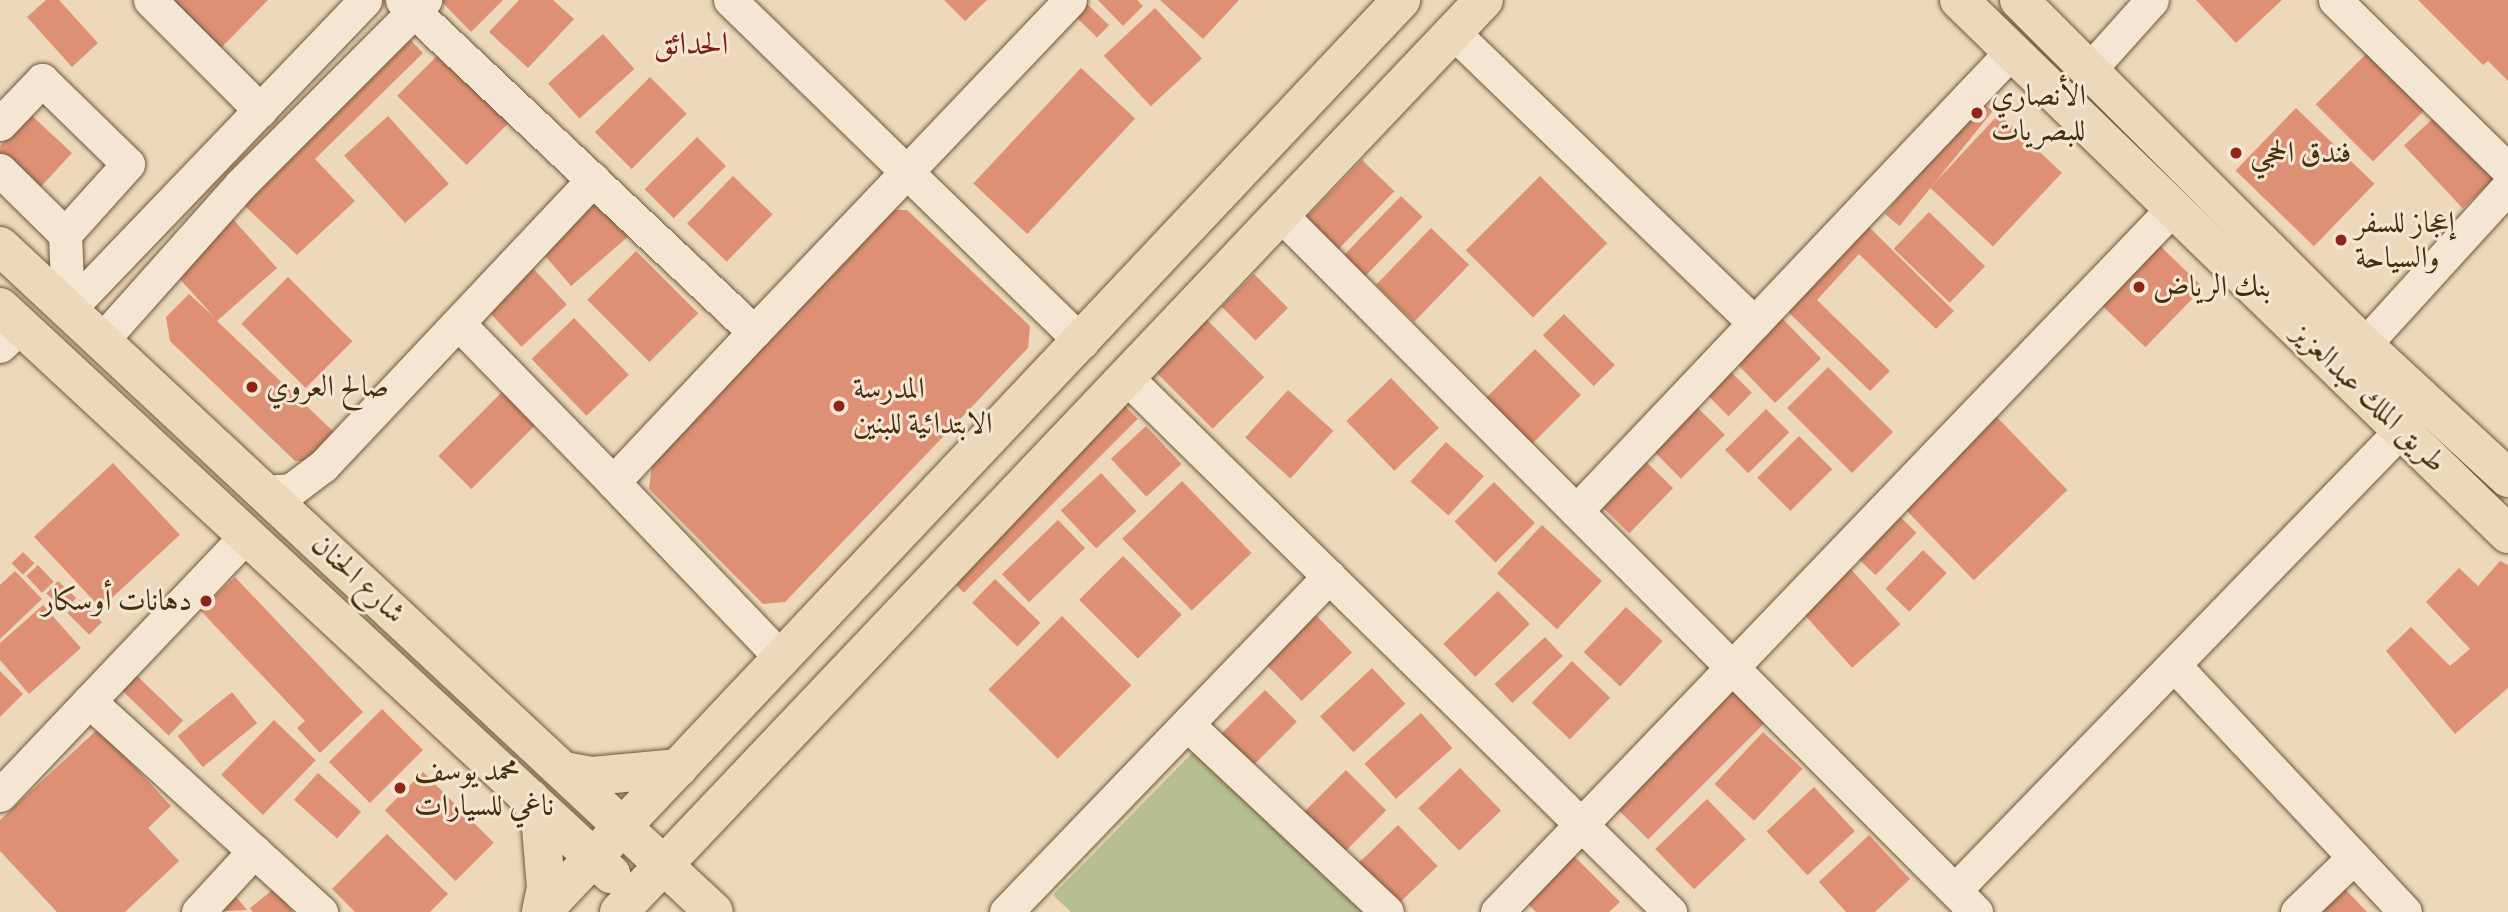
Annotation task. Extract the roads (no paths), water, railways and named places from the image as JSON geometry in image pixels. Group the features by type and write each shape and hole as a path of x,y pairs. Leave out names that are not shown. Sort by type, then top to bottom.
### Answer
{"main road":[{"path":"542,912 1082,342 1401,0"},
{"path":"635,906 663,864 1455,34 1484,0"},
{"name":"طريق الملك عبدالعزيز","path":"1959,0 2508,534"},
{"name":"طريق الملك عبدالعزيز","path":"2019,0 2091,68 2364,345 2508,478"},
{"name":"شارع الحنان","path":"0,246 711,909"},
{"name":"شارع الحنان","path":"7,326 247,535 594,858 635,906"},
{"path":"564,771 592,776 679,768"},
{"path":"530,798 541,827 546,888 542,912"},
{"path":"705,820 701,850 711,909"}],"street":[{"path":"150,0 260,110"},
{"path":"68,310 365,0"},
{"path":"730,0 904,172 1082,342"},
{"path":"613,482 904,172 1070,0"},
{"path":"2091,68 2152,0"},
{"path":"2335,0 2508,170"},
{"path":"102,341 240,185 414,4 754,332"},
{"path":"1455,34 1754,323"},
{"path":"1576,510 2012,51"},
{"path":"0,124 42,80 128,164 65,234"},
{"path":"227,145 240,185"},
{"path":"0,170 65,234 68,310"},
{"path":"264,492 291,490 313,476 593,179"},
{"path":"2364,345 2508,187"},
{"path":"1497,912 1735,670 2172,209"},
{"path":"1282,216 1966,901 2174,665 2402,429"},
{"path":"458,323 782,659"},
{"path":"1127,378 1670,912"},
{"path":"0,795 247,535"},
{"path":"1025,905 1187,724 1329,576"},
{"path":"2174,665 2405,912"},
{"path":"89,701 321,912"},
{"path":"1187,724 1387,912"},
{"path":"198,912 254,851"},
{"path":"2297,912 2354,857"}],"place":[{"name":"الأنصاري للبصريات","path":"1977,113"},
{"name":"فندق الحجي","path":"2236,153"},
{"name":"إعجاز للسفر والسياحة","path":"2341,240"},
{"name":"بنك الرياض","path":"2139,287"},
{"name":"صالح العروي","path":"252,387"},
{"name":"المدرسة الابتدائية للبنين","path":"839,406"},
{"name":"دهانات أوسكار","path":"206,601"},
{"name":"محمد يوسف ناغي للسيارات","path":"400,788"}],"district":[{"name":"الحدائق","path":"691,44"}]}
